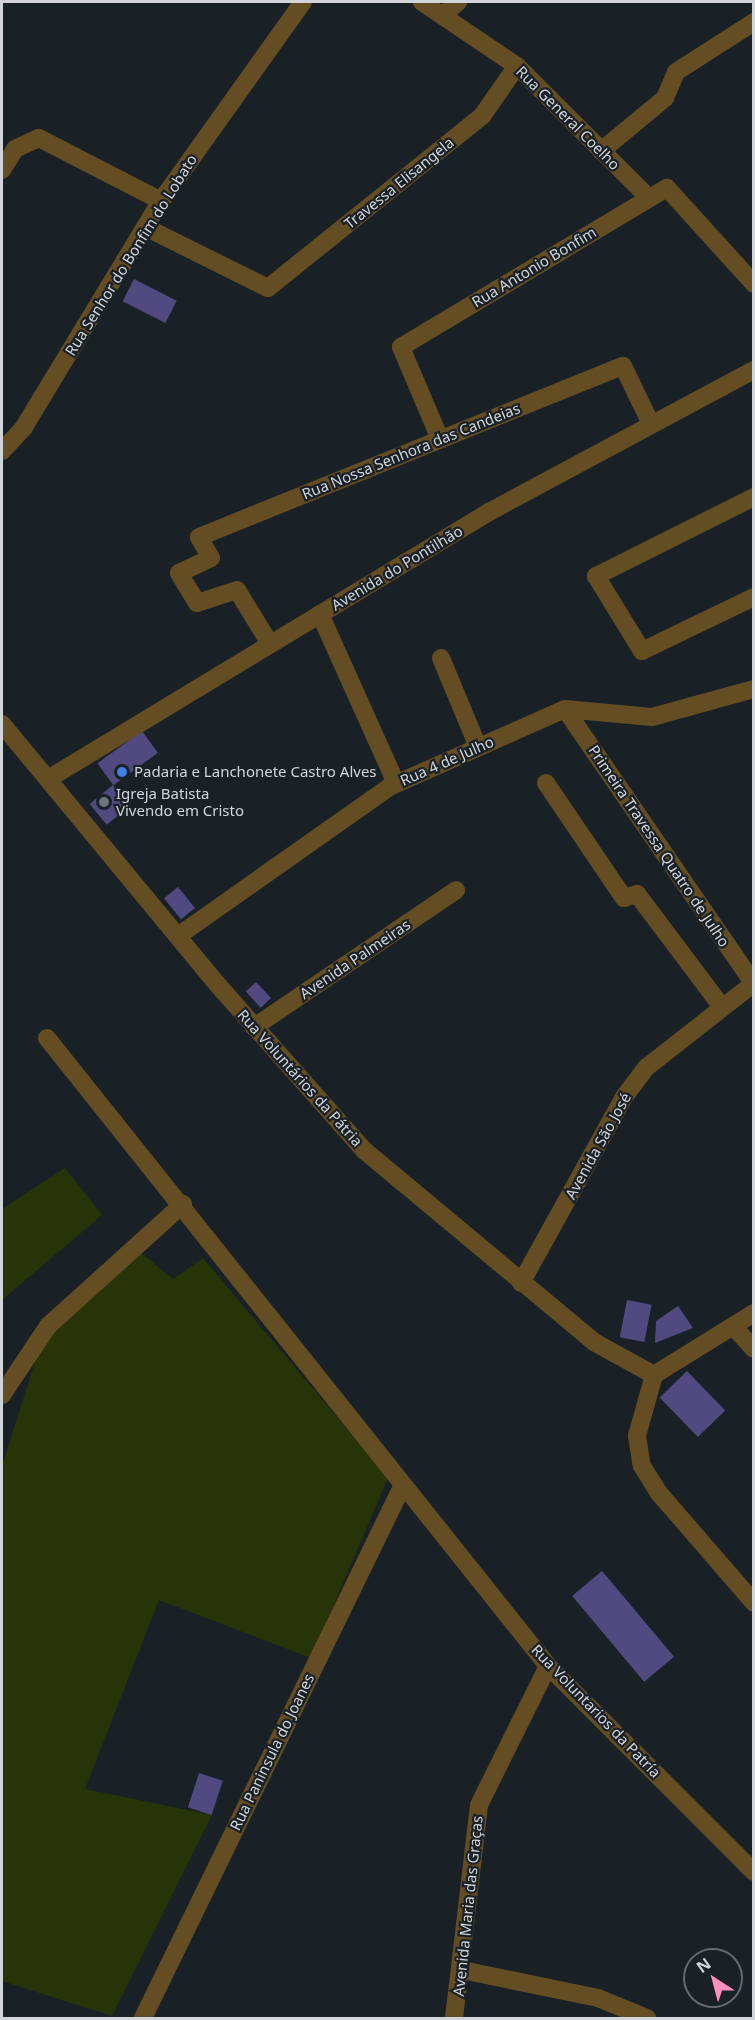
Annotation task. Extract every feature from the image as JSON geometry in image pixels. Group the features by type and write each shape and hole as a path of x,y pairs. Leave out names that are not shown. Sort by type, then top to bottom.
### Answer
{"street":[{"name":"Rua Senhor do Bonfim do Lobato","path":"2,450 24,427 161,201 303,2"},
{"name":"Rua General Coelho","path":"422,2 517,66 649,198"},
{"path":"443,15 458,2"},
{"path":"601,151 665,98 676,72 753,22"},
{"name":"Travessa Elisangela","path":"145,227 268,288 482,116 517,66"},
{"path":"2,170 15,149 39,138 161,201"},
{"name":"Rua Antonio Bonfim","path":"440,439 401,347 667,188 753,284"},
{"name":"Rua Nossa Senhora das Candeias","path":"270,644 237,590 197,603 179,573 211,558 199,537 623,366 651,424"},
{"name":"Avenida do Pontilhão","path":"48,779 515,497 753,370"},
{"path":"753,497 596,576 642,651 753,597"},
{"path":"320,614 396,783"},
{"path":"441,658 478,747"},
{"name":"Rua 4 de Julho","path":"178,936 396,783 565,709 652,717 753,690"},
{"name":"Primeira Travessa Quatro de Julho","path":"565,709 753,983"},
{"name":"Rua Voluntários da Pátria","path":"2,724 255,1027 365,1151 520,1283 594,1341 654,1374"},
{"path":"546,783 624,898 637,894 722,1006"},
{"name":"Avenida Palmeiras","path":"255,1027 456,890"},
{"name":"Avenida São José","path":"520,1283 624,1097 647,1067 753,983"},
{"path":"47,1038 183,1204 403,1485"},
{"path":"2,1395 48,1326 183,1204"},
{"path":"753,1313 654,1374 637,1436 642,1466 658,1492 753,1603"},
{"path":"733,1326 753,1349"},
{"name":"Rua Voluntarios da Patría","path":"403,1485 548,1666 753,1872"},
{"name":"Rua Paninsula do Joanes","path":"142,2019 403,1485"},
{"name":"Avenida Maria das Graças","path":"454,2019 462,1971 478,1805 548,1666"},
{"path":"462,1971 647,2019"}],"green space":[{"path":"65,1168 102,1215 2,1300 2,1209"},
{"path":"135,1248 173,1279 203,1258 388,1478 311,1658 159,1600 85,1789 212,1815 112,2016 2,1981 2,1466 40,1346"}],"building":[{"path":"134,279 177,301 165,323 123,301"},
{"path":"142,731 158,753 113,785 98,763"},
{"path":"113,785 130,806 107,825 90,804"},
{"path":"178,887 195,908 181,919 164,898"},
{"path":"256,982 271,998 261,1008 246,992"},
{"path":"627,1300 652,1305 644,1342 620,1337"},
{"path":"678,1306 693,1328 655,1343 656,1321"},
{"path":"687,1371 725,1411 698,1437 660,1397"},
{"path":"602,1571 674,1657 644,1682 572,1596"},
{"path":"199,1773 223,1781 212,1815 188,1807"}],"place":[{"name":"Padaria e Lanchonete Castro Alves","path":"122,772"},
{"name":"Igreja Batista Vivendo em Cristo","path":"104,802"}]}
